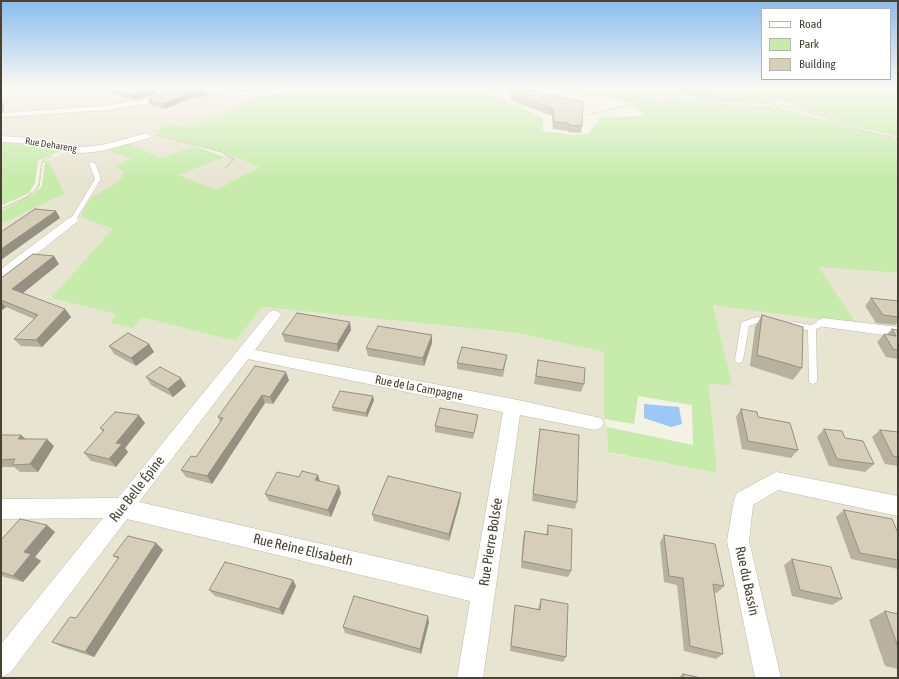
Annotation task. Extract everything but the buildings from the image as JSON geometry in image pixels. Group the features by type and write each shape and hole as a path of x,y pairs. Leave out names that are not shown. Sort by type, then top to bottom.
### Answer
{"street":[{"name":"Rue Dehareng","path":"1,139 20,140 82,150 102,148 147,136"},
{"path":"1,275 73,220"},
{"name":"Rue Belle Épine","path":"1,664 274,315"},
{"path":"817,326 898,332"},
{"name":"Rue de la Campagne","path":"244,354 595,423"},
{"name":"Rue Pierre Bolsée","path":"470,678 513,406"},
{"name":"Rue du Bassin","path":"768,678 738,541 744,500 776,481 898,506"},
{"name":"Rue Reine Elisabeth","path":"1,509 123,508 483,593"}],"lane":[{"path":"73,220 98,179 92,164"},
{"path":"739,360 745,324 757,320 784,324 817,326 813,381"}],"path":[{"path":"825,118 862,130 898,139"},
{"path":"147,136 153,134 220,151 234,159 225,168"},
{"path":"1,209 27,197 36,190 39,185 42,162 66,148"}],"shaded area":[{"path":"1,118 212,118 192,127 168,124 154,132 197,144 161,158 128,143 106,149 132,159 116,167 124,171 121,178 113,185 92,197 114,229 51,298 118,314 110,323 141,317 236,341 262,307 518,333 604,352 604,419 607,427 609,453 717,473 709,384 731,384 713,304 855,324 819,267 898,273 898,678 1,678 1,224 64,194 49,160 67,151 59,148 1,140"},
{"path":"229,155 259,167 216,190 179,175"}],"green space":[{"path":"212,118 542,118 543,131 573,135 588,134 600,118 817,118 898,140 898,273 819,267 856,324 713,305 732,385 709,384 717,473 608,452 607,427 693,445 692,405 638,396 634,424 604,419 604,352 518,333 262,307 236,341 141,317 133,328 110,323 117,314 51,298 113,229 81,217 85,207 92,197 113,185 121,178 124,171 115,167 131,159 105,149 128,143 161,158 195,146 225,157 179,175 216,190 259,167 219,151 153,132 168,124 192,127"},
{"path":"827,118 898,118 898,137"},
{"path":"1,140 63,150 38,161 35,183 29,193 1,206"},
{"path":"49,160 64,194 1,224 1,211 35,193 42,186 45,162"}],"water":[{"path":"644,404 679,407 682,424 671,427 644,418"}]}
